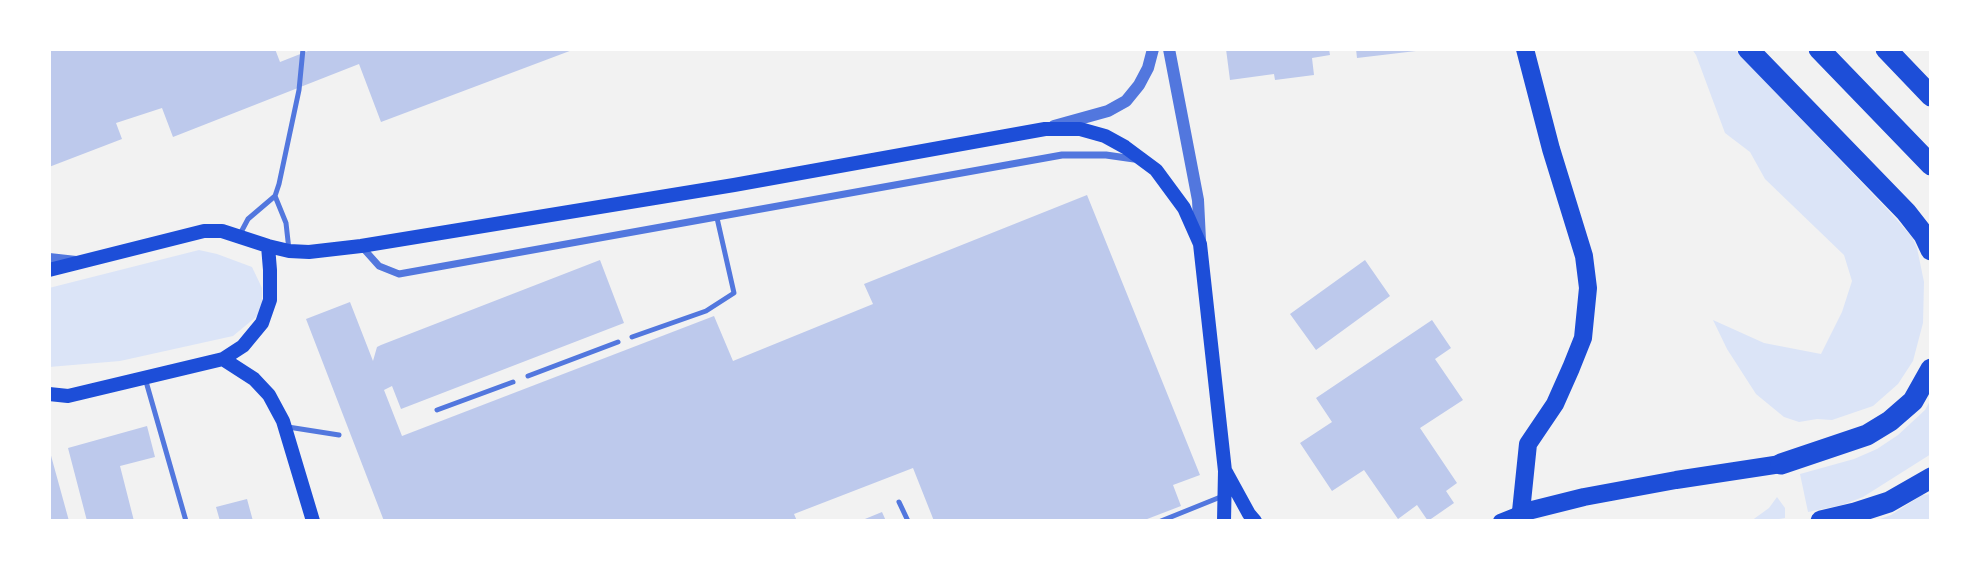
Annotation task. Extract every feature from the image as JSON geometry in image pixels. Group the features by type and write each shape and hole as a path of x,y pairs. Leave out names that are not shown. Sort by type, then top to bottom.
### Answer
{"highway":[{"path":"1748,49 1906,212 1924,235 1931,250"},
{"path":"1819,49 1931,165"},
{"path":"1886,49 1931,96"},
{"path":"1781,464 1867,435 1890,421 1913,401 1931,369"},
{"path":"1821,521 1889,502 1931,478"}],"main road":[{"path":"1520,517 1528,444 1555,404 1583,338 1588,288 1584,256 1551,149 1525,49"},
{"path":"49,270 204,231 222,231 289,251 309,252 361,246 746,183 1045,129 1080,129 1105,136 1156,170 1184,208 1200,244 1225,471 1224,521"},
{"path":"49,394 68,396 223,359 243,346 262,323 270,300 268,246"},
{"path":"223,359 254,379 270,395 285,426 313,521"},
{"path":"1500,521 1584,496 1781,464"},
{"path":"1225,471 1255,521"}],"street":[{"path":"1045,129 1108,111 1126,101 1144,76 1153,49"},
{"path":"1169,49 1198,200 1200,244"},
{"path":"361,246 379,266 399,274 1062,155 1106,155 1144,160"},
{"path":"49,258 76,262"}],"lane":[{"path":"239,236 248,219 275,196 299,90 303,49"},
{"path":"275,196 286,223 289,251"},
{"path":"632,337 706,311 734,293 716,218"},
{"path":"528,376 618,342"},
{"path":"145,378 186,521"},
{"path":"437,410 513,382"},
{"path":"285,426 339,435"},
{"path":"1161,521 1225,496"},
{"path":"899,502 908,521"}],"shaded area":[{"path":"1692,49 1734,49 1912,237 1924,282 1923,323 1913,361 1898,384 1873,406 1832,420 1799,422 1784,417 1756,394 1727,349 1713,320 1764,343 1821,354 1842,312 1852,281 1844,255 1765,179 1750,152 1725,133"},
{"path":"199,250 252,267 262,288 262,312 233,336 120,361 49,367 49,288"},
{"path":"1931,399 1931,454 1863,497 1842,505 1808,512 1800,474 1854,459 1877,449 1898,435 1925,410"},
{"path":"1931,494 1931,521 1875,521 1891,515 1922,495"},
{"path":"1777,497 1785,508 1785,518 1751,521 1769,508"}],"building":[{"path":"49,49 275,49 280,62 313,49 575,49 381,122 359,64 173,137 162,108 116,123 122,139 49,167"},
{"path":"1226,49 1329,49 1330,55 1312,58 1314,75 1275,80 1274,74 1230,80"},
{"path":"1356,49 1416,49 1416,51 1357,58"},
{"path":"1087,195 1200,475 1173,485 1181,506 1142,521 934,521 913,468 794,514 797,521 384,521 306,319 350,302 373,361 377,347 381,345 600,260 624,323 401,409 392,386 384,390 402,436 714,316 733,361 873,304 864,284"},
{"path":"1365,260 1390,296 1316,350 1290,314"},
{"path":"1432,320 1451,348 1435,359 1463,400 1420,428 1457,483 1446,491 1454,503 1428,521 1417,505 1398,519 1364,470 1332,491 1300,443 1332,422 1316,398"},
{"path":"147,426 155,457 120,466 134,521 87,521 68,448"},
{"path":"50,452 69,521 49,521"},
{"path":"247,499 253,521 220,521 216,507"},
{"path":"882,512 886,521 860,521"}]}
